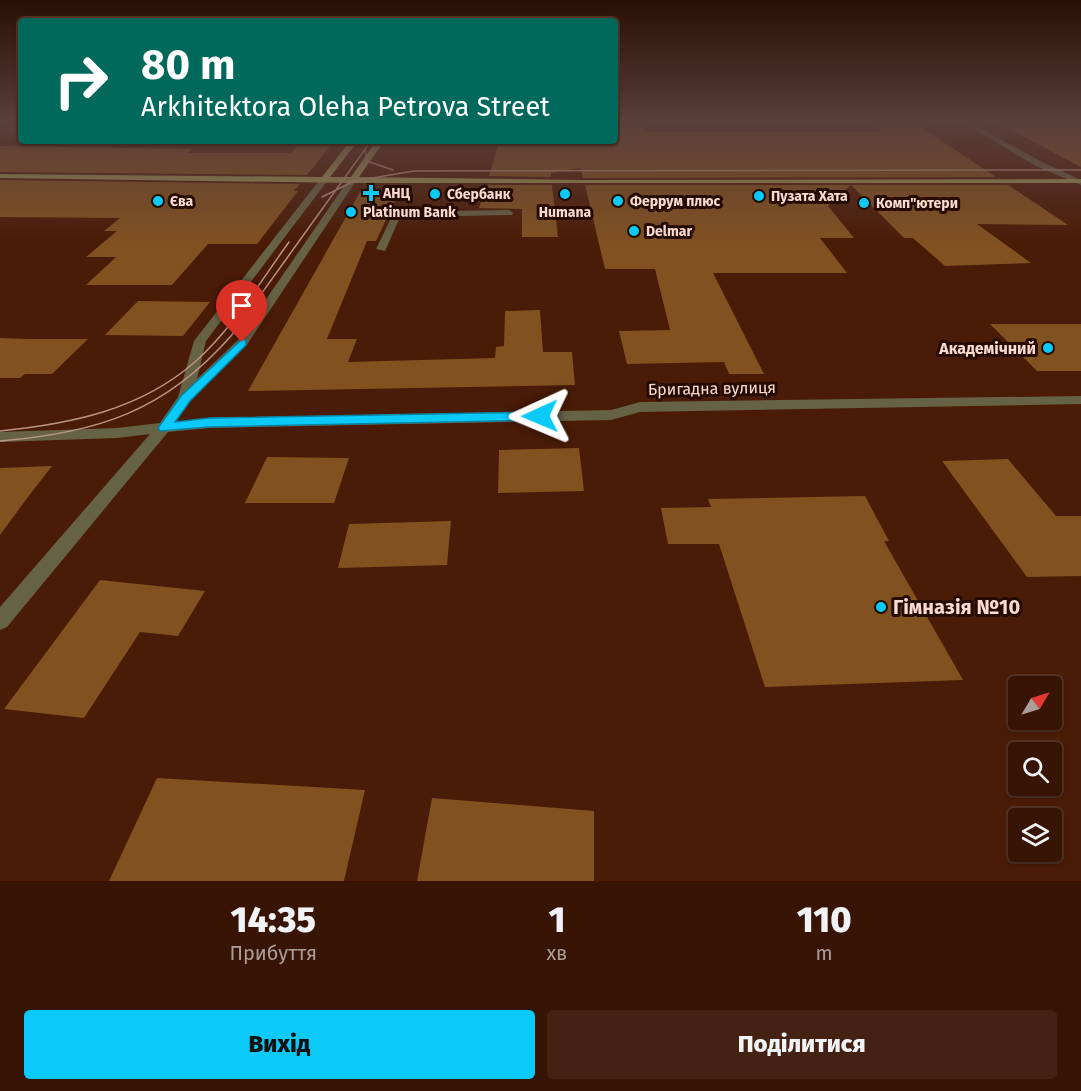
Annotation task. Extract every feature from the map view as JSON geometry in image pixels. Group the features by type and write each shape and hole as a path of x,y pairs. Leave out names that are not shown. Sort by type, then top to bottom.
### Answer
{"main road":[{"path":"324,180 337,163"},
{"path":"352,180 364,163"},
{"path":"0,176 324,180 1079,182"}],"street":[{"path":"1037,163 1079,182"},
{"path":"185,398 200,341 324,180"},
{"path":"0,621 164,428 185,398 242,342 352,180"},
{"path":"381,249 398,214 509,213"},
{"name":"Бригадна вулиця","path":"0,437 117,434 209,423 611,415 640,407 1081,400"}],"building":[{"path":"0,163 316,163 307,175 0,172"},
{"path":"493,163 975,163 996,177 583,178 581,168 551,173 551,177 489,176"},
{"path":"0,180 300,184 294,191 298,191 257,244 208,244 172,285 86,285 116,257 86,257 117,231 104,231 120,218 0,217"},
{"path":"486,185 552,185 558,237 522,237 522,209 479,208"},
{"path":"585,185 851,185 828,206 854,238 820,238 847,273 713,273 764,374 729,374 724,362 627,364 619,331 670,330 655,269 605,269"},
{"path":"851,185 1008,185 1068,225 977,224 1031,263 945,266 913,238 904,238"},
{"path":"360,192 399,192 376,241 367,241 327,339 357,339 348,362 495,358 496,347 504,346 505,311 540,310 543,352 572,352 575,385 248,391"},
{"path":"138,301 210,302 183,336 105,335"},
{"name":"Академічний","path":"990,324 1081,324 1081,371 1037,371"},
{"path":"0,338 88,339 52,374 25,374 20,378 0,378"},
{"path":"579,448 584,491 498,493 499,450"},
{"path":"267,457 349,458 334,503 245,503"},
{"path":"1008,459 1056,516 1081,516 1081,576 1027,577 942,461"},
{"path":"52,466 28,497 0,535 0,468"},
{"path":"865,496 889,541 884,541 963,680 765,687 719,544 668,544 661,508 711,507 708,499"},
{"path":"451,521 447,565 338,568 349,524"},
{"path":"100,580 205,591 178,636 140,632 84,718 4,709"},
{"path":"157,778 365,790 344,881 109,881"},
{"path":"432,798 594,811 594,881 417,881"}],"tram line":[{"path":"336,190 355,163"},
{"path":"373,163 393,170"},
{"path":"336,190 354,181 414,171 1081,170"},
{"path":"0,441 68,432 99,424 128,414 181,383 206,362 231,336 336,190"},
{"path":"322,197 336,190"},
{"path":"0,431 52,424 104,412 152,392 175,378 196,361 222,334 289,242"}],"place":[{"name":"АНЦ","path":"371,193"},
{"name":"Сбербанк","path":"435,194"},
{"name":"Humana","path":"565,194"},
{"name":"Пузата Хата","path":"759,196"},
{"name":"Єва","path":"158,201"},
{"name":"Феррум плюс","path":"618,201"},
{"name":"Комп\"ютери","path":"864,203"},
{"name":"Platinum Bank","path":"351,212"},
{"name":"Delmar","path":"634,231"},
{"name":"Академічний","path":"1048,348"},
{"name":"Гімназія №10","path":"881,607"}],"route":[{"path":"242,342 185,398 164,428 209,423 540,416"}]}
